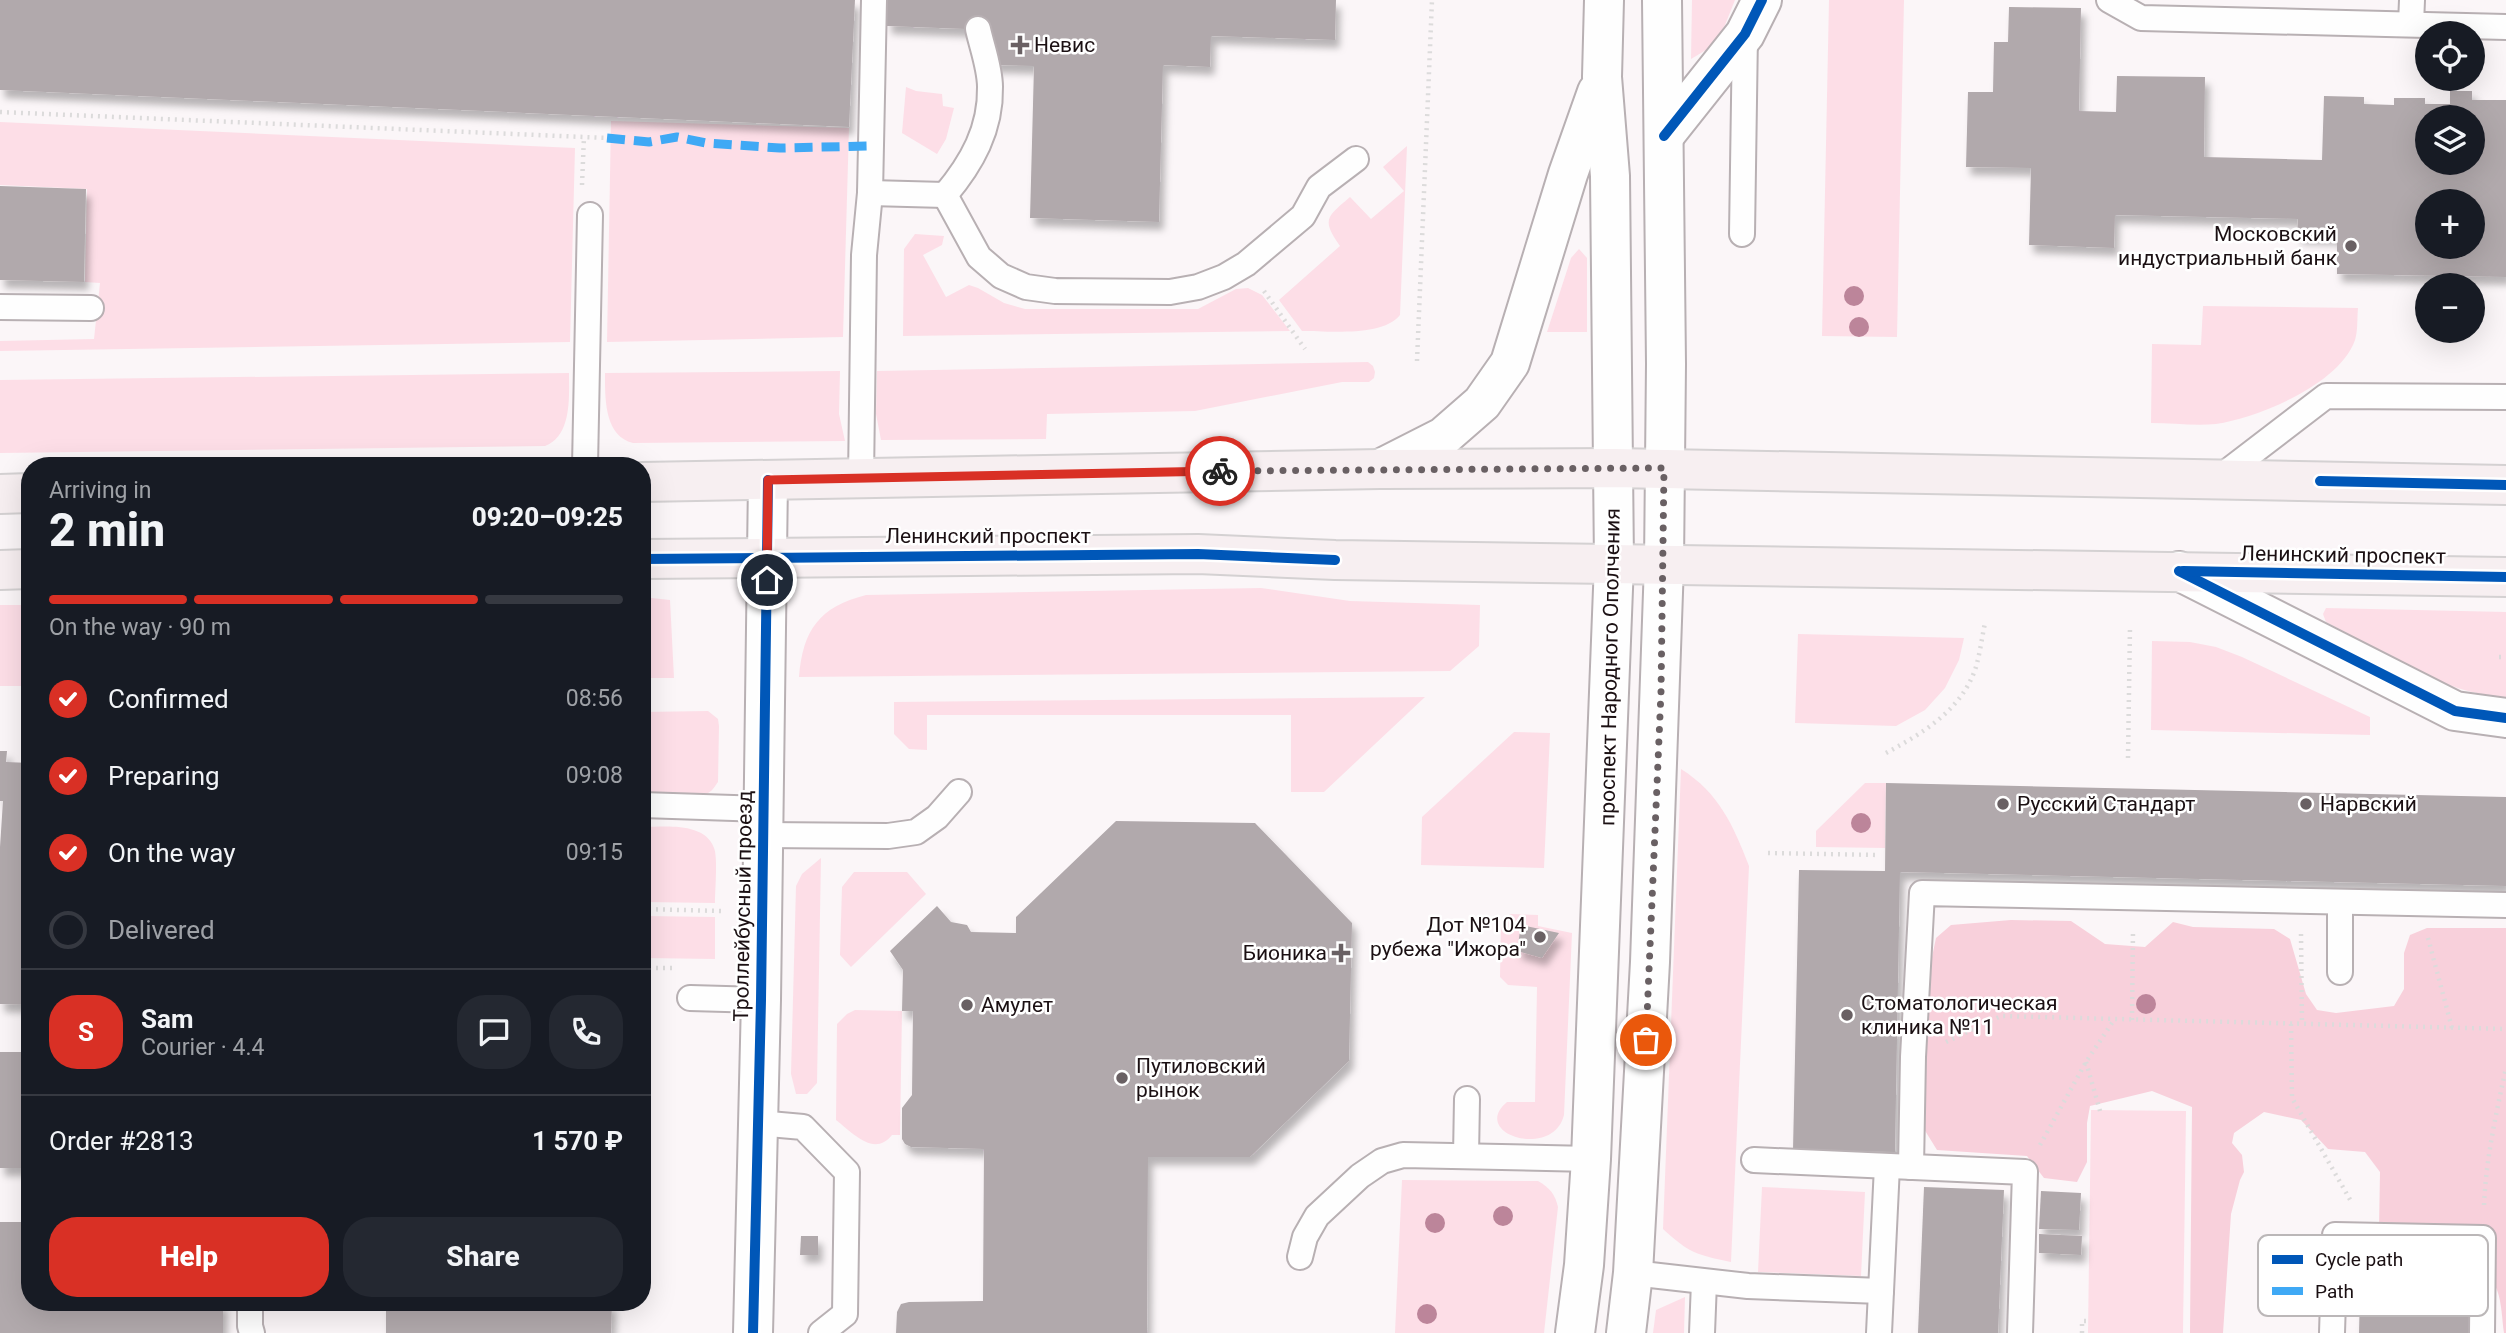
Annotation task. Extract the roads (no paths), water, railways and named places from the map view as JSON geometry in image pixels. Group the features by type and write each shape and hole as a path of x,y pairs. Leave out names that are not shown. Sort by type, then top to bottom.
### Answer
{"main road":[{"name":"проспект Народного Ополчения","path":"1575,1333 1584,1265 1591,1159 1614,563 1610,176 1602,77 1604,0"},
{"path":"1626,1333 1633,1272 1650,948 1664,564 1662,0"},
{"path":"1664,136 1745,34 1762,0"},
{"path":"1380,469 1443,437 1482,403 1510,363 1568,174 1602,77"},
{"path":"651,482 1380,469 1664,468 2506,485"},
{"name":"Троллейбусный проезд","path":"753,1333 761,1000 768,480"},
{"path":"0,494 21,493"},
{"name":"Ленинский проспект","path":"651,559 1198,554 1335,560 2506,577"},
{"path":"0,570 21,569"},
{"path":"2179,571 2455,710 2506,718"}],"lane":[{"path":"860,478 864,255 870,193 874,0"},
{"path":"2109,0 2141,18 2411,12 2506,27"},
{"path":"946,195 977,150 988,119 990,85 978,29"},
{"path":"1742,234 1745,34"},
{"path":"946,195 979,257 1001,276 1026,287 1055,291 1170,292 1198,287 1224,277 1246,264 1303,216 1319,187 1356,159"},
{"path":"870,193 946,195"},
{"path":"585,457 590,215"},
{"path":"0,307 91,308"},
{"path":"2214,481 2326,396 2506,397"},
{"path":"651,806 888,836 916,832 937,817 959,792"},
{"path":"1879,1333 1881,1291 1913,1057 1922,893 2506,905"},
{"path":"2340,903 2340,972"},
{"path":"690,998 761,1000"},
{"path":"1466,1156 1467,1099"},
{"path":"758,1123 803,1127 847,1172 845,1314 821,1333"},
{"path":"1300,1257 1305,1237 1317,1216 1360,1176 1382,1161 1404,1155 1591,1159"},
{"path":"1754,1160 2025,1172 2020,1333"},
{"path":"1633,1272 1704,1282 1881,1291"},
{"path":"1702,1333 1704,1282"},
{"path":"250,1311 252,1333"}],"place":[{"name":"Невис","path":"1020,45"},
{"name":"Московский индустриальный банк","path":"2351,246"},
{"name":"Русский Стандарт","path":"2003,804"},
{"name":"Нарвский","path":"2306,804"},
{"name":"Дот №104 рубежа \"Ижора\"","path":"1540,937"},
{"name":"Бионика","path":"1341,953"},
{"name":"Амулет","path":"967,1005"},
{"name":"Стоматологическая клиника №11","path":"1847,1015"},
{"name":"Путиловский рынок","path":"1122,1078"}]}
